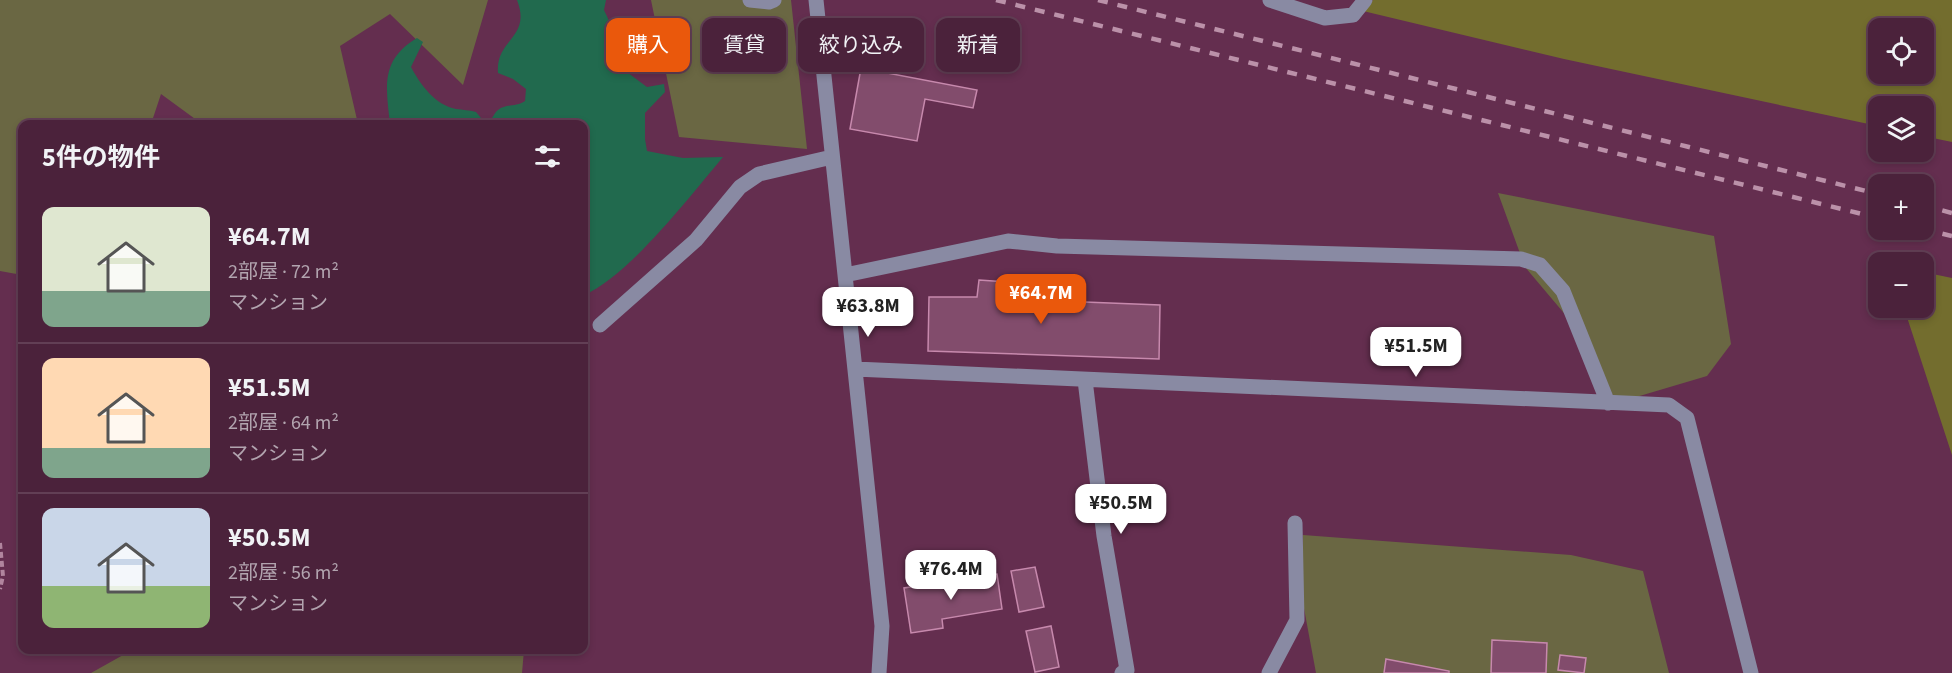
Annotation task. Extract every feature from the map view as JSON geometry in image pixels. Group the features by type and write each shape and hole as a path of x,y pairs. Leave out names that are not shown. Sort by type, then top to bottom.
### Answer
{"street":[{"path":"750,0 769,2 774,0"},
{"path":"816,0 882,626 879,673"},
{"path":"1270,0 1325,18 1353,15 1365,0"},
{"path":"600,325 696,240 740,187 759,174 832,158"},
{"path":"845,275 1008,241 1057,246 1521,259 1540,265 1563,291 1608,404"},
{"path":"855,369 1669,405 1687,418 1751,673"},
{"path":"1085,380 1104,536 1127,672"},
{"path":"1269,673 1297,620 1295,523"}],"path":[{"path":"0,543 3,576 0,589"}],"shaded area":[{"path":"0,0 488,0 463,85 390,14 340,46 357,120 197,120 161,94 152,120 18,120 18,274 0,271"},
{"path":"517,0 606,0 604,10 608,18 606,72 627,72 647,87 664,84 665,92 645,113 647,151 683,158 723,157 658,234 620,271 588,293 588,120 490,120 501,108 525,101 526,89 513,79 498,73 502,53 520,23"},
{"path":"651,0 791,0 807,149 679,137 666,72 690,72 690,18 655,18"},
{"path":"1373,0 1952,0 1952,142 1934,138 1934,96 1868,96 1868,124 1564,59 1363,11"},
{"path":"417,38 423,42 411,67 424,87 448,107 476,112 486,120 390,120 387,86 391,65 405,46"},
{"path":"1498,193 1714,236 1731,344 1707,376 1616,403 1590,344 1525,267"},
{"path":"1934,274 1952,278 1952,455 1907,318 1934,318"},
{"path":"1303,535 1571,555 1643,571 1669,673 1316,673 1303,603"},
{"path":"125,654 524,654 522,673 91,673"}],"building":[{"path":"860,72 882,72 977,90 973,108 925,99 917,141 850,129"},
{"path":"979,280 1034,284 1034,300 1160,305 1159,359 928,351 929,297 977,297"},
{"path":"1035,567 1044,607 1019,612 1011,571"},
{"path":"997,574 1002,609 942,619 943,628 911,633 904,588"},
{"path":"1051,626 1059,667 1035,672 1026,631"},
{"path":"1492,640 1547,643 1546,673 1491,673"},
{"path":"1560,655 1586,658 1584,673 1558,670"},
{"path":"1386,659 1449,671 1449,673 1384,673"}],"railway":[{"path":"996,0 1868,216"},
{"path":"1098,0 1868,192"},
{"path":"1934,208 1952,213"},
{"path":"1934,232 1952,236"}]}
